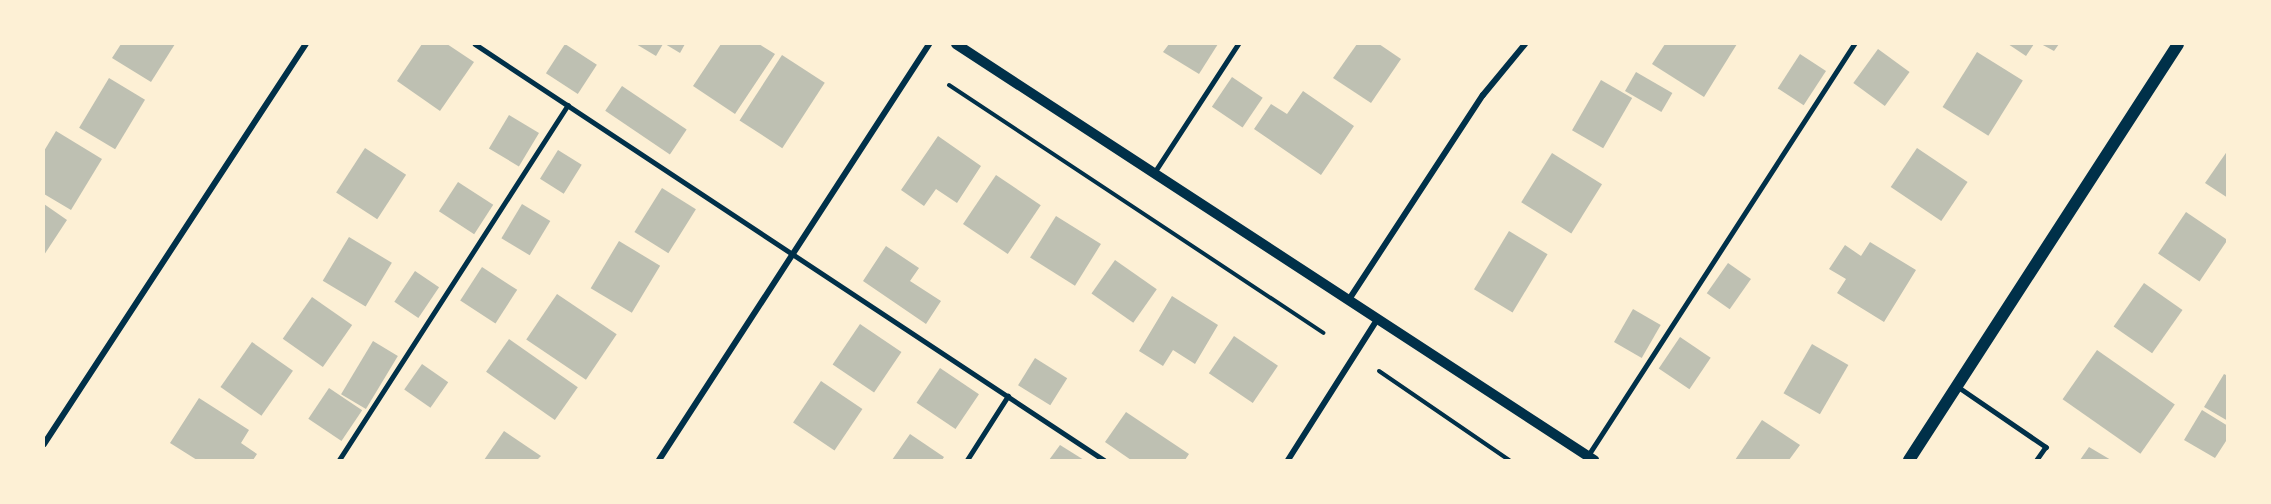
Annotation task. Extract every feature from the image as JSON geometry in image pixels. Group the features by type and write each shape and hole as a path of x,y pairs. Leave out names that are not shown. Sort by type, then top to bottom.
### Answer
{"main road":[{"path":"1909,460 2178,44"}],"street":[{"path":"44,444 306,44"},
{"path":"659,460 929,44"},
{"path":"956,44 1590,458"},
{"path":"1348,301 1482,95 1525,44"},
{"path":"1288,460 1377,320"}],"lane":[{"path":"475,44 794,252 1104,460"},
{"path":"1154,174 1238,44"},
{"path":"1590,458 1854,44"},
{"path":"339,460 568,105"},
{"path":"1957,386 2046,447 2037,460"},
{"path":"967,460 1008,396"}],"path":[{"path":"949,85 1323,333"},
{"path":"1379,371 1509,460"}],"building":[{"path":"121,44 175,44 151,82 112,58"},
{"path":"422,44 447,44 474,62 440,111 397,81"},
{"path":"565,44 597,65 578,94 546,73"},
{"path":"636,44 663,44 656,56"},
{"path":"665,44 685,44 680,53"},
{"path":"721,44 759,44 775,54 735,114 693,86"},
{"path":"1169,44 1218,44 1199,74 1163,52"},
{"path":"1357,44 1379,44 1401,59 1371,103 1333,78"},
{"path":"1665,44 1737,44 1704,97 1652,64"},
{"path":"2008,44 2034,44 2026,56"},
{"path":"2041,44 2059,44 2054,51"},
{"path":"1878,49 1910,72 1885,106 1853,83"},
{"path":"1977,52 2023,81 1988,136 1943,107"},
{"path":"1800,54 1826,71 1804,105 1778,88"},
{"path":"782,55 825,83 782,148 740,120"},
{"path":"1636,72 1672,93 1661,112 1625,91"},
{"path":"1232,77 1263,98 1243,128 1212,107"},
{"path":"109,78 145,100 115,149 79,128"},
{"path":"1601,80 1632,98 1603,148 1572,130"},
{"path":"622,86 687,130 670,154 605,111"},
{"path":"1303,91 1354,126 1321,175 1254,129 1271,104 1287,114"},
{"path":"509,115 539,133 519,166 489,148"},
{"path":"56,131 102,159 71,210 44,194 44,151"},
{"path":"938,136 981,166 957,203 936,189 924,206 901,190"},
{"path":"365,148 406,175 377,219 336,192"},
{"path":"1917,148 1968,182 1941,221 1891,187"},
{"path":"558,150 582,165 564,194 540,179"},
{"path":"2228,150 2228,198 2205,183"},
{"path":"1552,153 1602,184 1571,233 1521,202"},
{"path":"996,175 1041,205 1008,254 963,224"},
{"path":"458,182 493,205 474,234 439,211"},
{"path":"662,188 696,209 668,253 634,232"},
{"path":"44,204 67,220 44,255"},
{"path":"522,204 550,221 530,255 501,238"},
{"path":"2186,212 2227,240 2199,281 2158,253"},
{"path":"1056,216 1101,244 1075,286 1030,258"},
{"path":"1509,231 1548,254 1513,312 1474,289"},
{"path":"349,237 392,263 366,306 323,281"},
{"path":"619,241 660,266 632,313 591,288"},
{"path":"1870,242 1916,270 1884,322 1837,293 1846,279 1829,269 1845,245 1861,256"},
{"path":"886,246 919,268 910,281 941,301 926,324 863,281"},
{"path":"1115,260 1157,289 1133,323 1091,294"},
{"path":"1728,263 1751,279 1730,309 1707,293"},
{"path":"482,267 517,290 495,323 460,301"},
{"path":"415,271 439,287 418,318 394,302"},
{"path":"2144,283 2183,310 2152,353 2114,326"},
{"path":"557,294 617,334 586,380 526,340"},
{"path":"1172,296 1218,325 1195,364 1173,350 1163,366 1139,351"},
{"path":"312,297 352,325 323,367 283,339"},
{"path":"1633,309 1661,325 1642,358 1614,342"},
{"path":"860,324 901,352 874,393 833,365"},
{"path":"1234,336 1278,366 1253,403 1209,373"},
{"path":"1680,337 1711,358 1689,389 1659,369"},
{"path":"509,339 578,387 555,420 486,372"},
{"path":"373,341 398,356 366,409 341,394"},
{"path":"252,342 293,371 261,416 220,387"},
{"path":"1812,344 1848,365 1820,414 1784,393"},
{"path":"2097,350 2175,404 2140,454 2063,399"},
{"path":"1035,358 1067,378 1050,405 1018,385"},
{"path":"422,364 448,382 430,408 404,389"},
{"path":"940,368 979,394 955,429 917,403"},
{"path":"2224,374 2228,376 2228,421 2204,407"},
{"path":"821,381 862,409 834,450 793,422"},
{"path":"329,388 362,410 341,441 308,419"},
{"path":"199,398 249,430 241,443 257,454 253,460 197,460 170,443"},
{"path":"2202,410 2228,426 2228,438 2215,458 2184,440"},
{"path":"1126,412 1189,454 1185,460 1131,460 1105,442"},
{"path":"1762,420 1800,445 1789,460 1735,460"},
{"path":"504,431 541,456 537,460 484,460"},
{"path":"910,434 944,457 942,460 892,460"},
{"path":"1060,445 1084,460 1049,460"},
{"path":"2089,447 2111,460 2080,460"}]}
